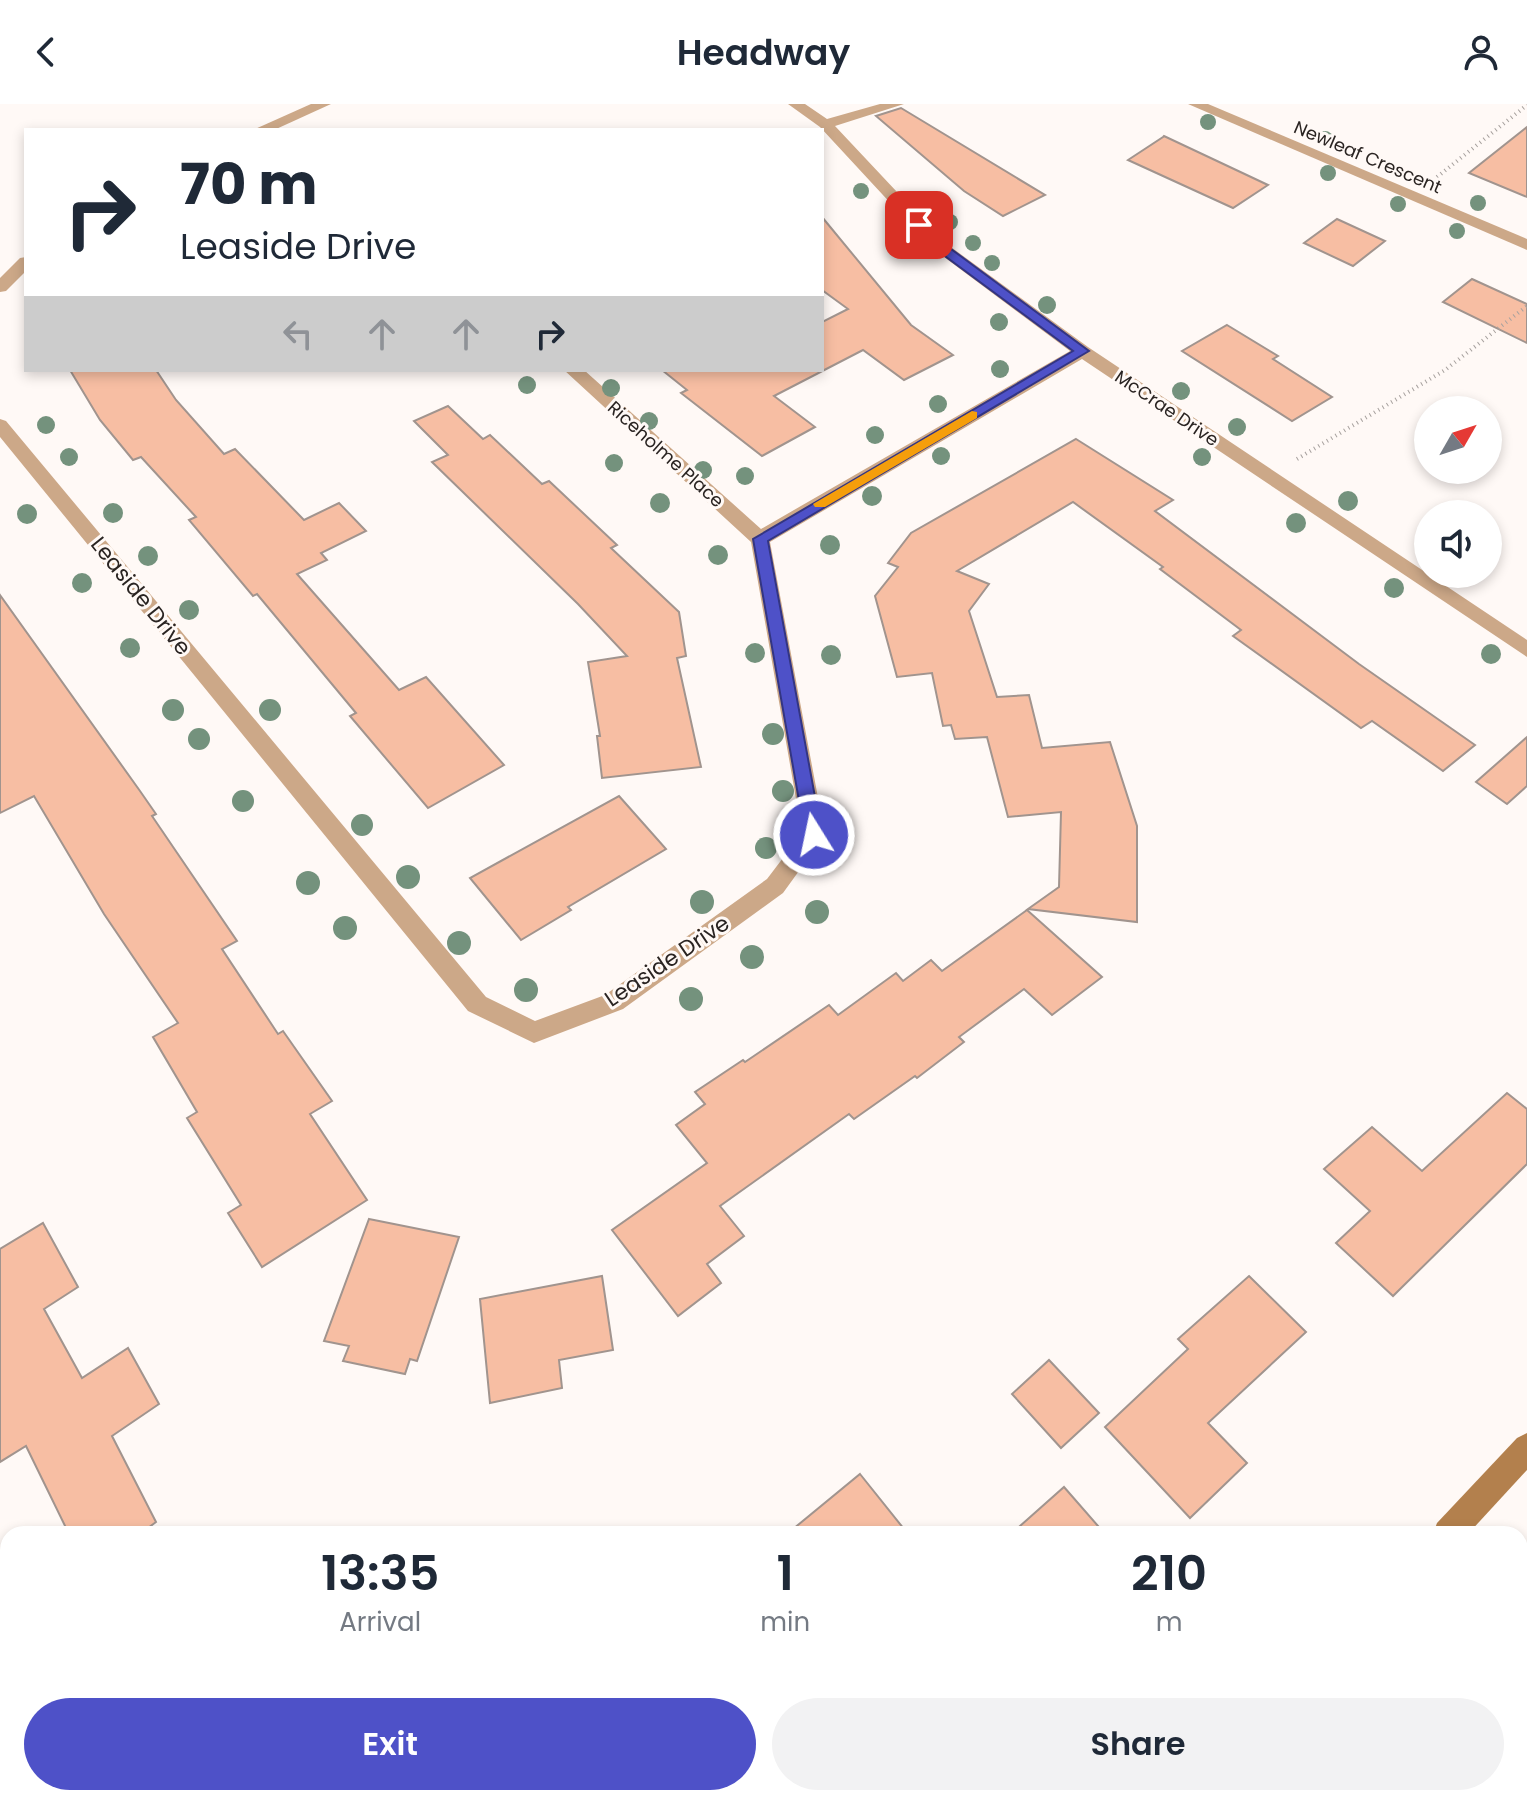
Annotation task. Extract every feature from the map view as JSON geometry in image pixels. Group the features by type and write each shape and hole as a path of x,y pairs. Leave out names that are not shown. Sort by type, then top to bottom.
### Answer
{"main road":[{"path":"1455,1526 1527,1448"}],"street":[{"path":"266,128 324,104"},
{"name":"McCrae Drive","path":"795,104 825,124 938,245 1082,351 1527,650"},
{"path":"825,124 897,104"},
{"name":"Newleaf Crescent","path":"1195,104 1527,245"},
{"path":"0,287 24,264"},
{"path":"760,539 1082,351"},
{"name":"Riceholme Place","path":"575,372 760,539"},
{"name":"Leaside Drive","path":"0,425 477,1004 534,1032 614,1002 775,886 814,835 760,539"}],"path":[{"path":"1412,197 1527,105"},
{"path":"1269,476 1445,370 1527,306"}],"building":[{"path":"901,108 1045,195 1003,216 964,191 876,116"},
{"path":"1527,127 1527,197 1469,173"},
{"path":"1164,136 1268,185 1233,208 1128,160"},
{"path":"824,219 911,325 953,355 904,380 863,350 824,370 824,321 848,309 824,291"},
{"path":"1337,219 1385,241 1353,266 1304,243"},
{"path":"1472,279 1527,304 1527,343 1443,302"},
{"path":"1227,325 1278,356 1273,359 1332,397 1292,421 1182,351"},
{"path":"71,372 157,372 176,400 224,454 235,449 304,520 339,503 366,531 321,553 327,560 297,574 399,690 426,677 504,765 428,808 350,716 356,713 257,594 253,596 189,520 196,517 141,457 133,460 100,420"},
{"path":"664,372 820,372 774,396 815,427 762,456 681,393 687,390"},
{"path":"448,406 483,439 490,435 542,484 549,481 617,545 611,548 679,612 686,656 677,658 701,767 602,778 597,736 600,736 588,662 627,656 432,462 448,455 414,421"},
{"path":"1076,439 1173,500 1155,511 1359,664 1475,745 1443,771 1372,721 1361,728 1233,636 1241,630 1160,569 1163,567 1073,502 957,571 989,584 969,611 997,697 1029,695 1042,748 1110,742 1137,826 1137,922 1028,909 1059,887 1061,812 1008,817 987,737 955,739 951,725 943,726 932,673 897,677 875,596 898,567 888,563 911,533"},
{"path":"0,595 156,814 152,816 237,941 222,949 278,1034 283,1031 332,1101 310,1114 367,1200 262,1267 228,1213 241,1205 187,1118 197,1112 153,1037 178,1023 104,914 34,796 0,813"},
{"path":"1527,737 1527,786 1507,804 1476,782"},
{"path":"619,796 666,849 568,907 571,910 521,940 470,878"},
{"path":"1027,910 1102,977 1052,1015 1024,989 959,1037 964,1042 917,1078 915,1076 854,1119 849,1114 720,1206 744,1236 707,1264 721,1283 678,1316 612,1230 707,1163 676,1125 705,1104 695,1092 829,1005 838,1015 896,973 903,981 931,960 942,971"},
{"path":"1507,1093 1527,1109 1527,1164 1393,1296 1336,1243 1370,1211 1324,1169 1372,1127 1422,1171"},
{"path":"369,1219 459,1237 417,1361 410,1359 405,1374 343,1361 349,1346 324,1341"},
{"path":"43,1223 78,1287 44,1309 82,1378 128,1348 159,1404 112,1436 156,1522 151,1526 65,1526 26,1446 0,1462 0,1249"},
{"path":"602,1276 613,1350 559,1360 562,1388 490,1403 480,1299"},
{"path":"1249,1276 1306,1332 1208,1423 1247,1463 1190,1518 1105,1427 1188,1349 1178,1339"},
{"path":"1049,1360 1099,1413 1061,1448 1012,1394"},
{"path":"860,1474 902,1526 797,1526"},
{"path":"1064,1487 1098,1526 1020,1526"}],"slow traffic":[{"path":"820,504 972,415"}],"route":[{"path":"814,835 760,539 1082,351 938,245 919,225"}]}
